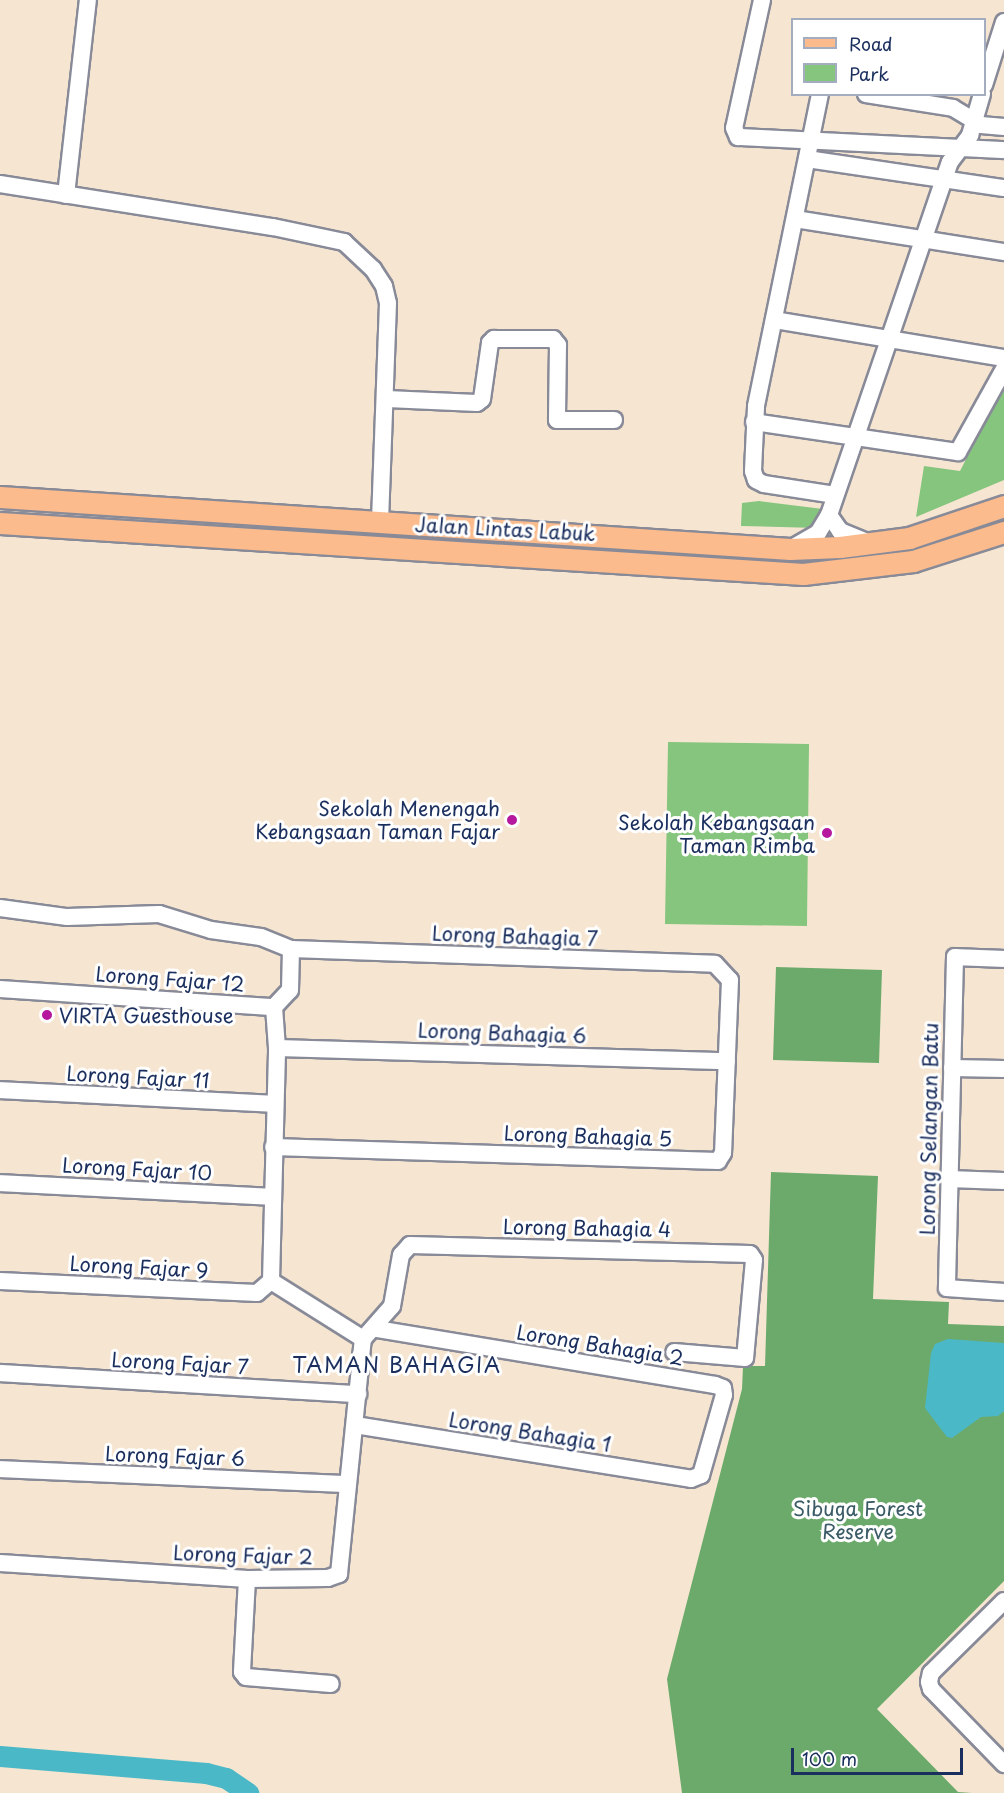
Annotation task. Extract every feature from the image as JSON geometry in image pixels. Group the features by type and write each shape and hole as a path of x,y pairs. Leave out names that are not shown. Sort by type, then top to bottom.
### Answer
{"main road":[{"name":"Jalan Lintas Labuk","path":"0,497 790,549 874,544 931,531 1004,507"},
{"name":"Jalan Lintas Labuk","path":"0,523 803,574 913,561 1004,532"}],"street":[{"path":"66,195 88,0"},
{"path":"762,0 734,132 741,138 812,138 1004,150"},
{"path":"986,72 989,53 1004,22"},
{"path":"820,96 754,422 756,480 835,495"},
{"path":"878,96 953,108 974,121 1004,127"},
{"path":"790,549 818,533 829,515 887,336 950,162 974,121 981,96"},
{"path":"807,159 1004,188"},
{"path":"0,184 273,226 344,242 373,269 384,286 389,319 380,522"},
{"path":"795,219 1004,252"},
{"path":"774,320 887,336 1004,358"},
{"path":"387,399 477,403 482,399 490,343 494,339 553,339 558,345 557,420 614,420"},
{"path":"754,422 958,452 1004,369"},
{"path":"829,515 840,531 874,544"},
{"name":"Lorong Bahagia 7","path":"0,908 67,918 159,914 211,930 261,937 291,949 715,964 730,980"},
{"path":"291,949 290,990 274,1007 277,1048 271,1281 369,1334"},
{"name":"Lorong Selangan Batu","path":"1004,958 955,957 947,1288 959,1291 1004,1292"},
{"name":"Lorong Bahagia 5","path":"273,1147 718,1161 723,1153 730,980"},
{"name":"Lorong Fajar 12","path":"0,989 274,1007"},
{"name":"Lorong Bahagia 6","path":"277,1048 727,1061"},
{"path":"952,1068 1004,1069"},
{"name":"Lorong Fajar 11","path":"0,1090 274,1104"},
{"path":"949,1179 1004,1180"},
{"name":"Lorong Fajar 10","path":"0,1183 272,1197"},
{"name":"Lorong Bahagia 4","path":"369,1334 392,1306 401,1255 410,1245 744,1252 754,1260 745,1358 674,1352"},
{"name":"Lorong Fajar 9","path":"0,1281 257,1293 271,1281"},
{"name":"Lorong Fajar 2","path":"0,1563 247,1579 328,1578 339,1574 358,1394 369,1334"},
{"name":"Lorong Bahagia 2","path":"369,1334 723,1389 704,1463 697,1479"},
{"name":"Lorong Fajar 7","path":"0,1373 358,1394"},
{"name":"Lorong Bahagia 1","path":"356,1425 697,1479"},
{"name":"Lorong Fajar 6","path":"0,1469 348,1484"},
{"path":"247,1579 242,1672 246,1677 331,1684"},
{"path":"1001,1610 931,1673 929,1682 931,1689 1004,1764"}],"green space":[{"path":"1004,385 1004,480 916,517 924,466 960,471"},
{"path":"759,501 823,509 817,528 741,526 742,503"},
{"path":"668,742 809,744 807,926 665,924"},
{"path":"776,967 882,970 879,1063 773,1060"},
{"name":"Sibuga Forest Reserve","path":"771,1172 878,1176 873,1299 949,1302 948,1324 1004,1326 1004,1581 877,1709 958,1792 972,1793 682,1793 667,1679 742,1389 743,1366 765,1366"}],"water":[{"path":"948,1339 1004,1343 1004,1411 998,1416 981,1417 952,1438 947,1437 925,1408 931,1353 935,1344"}],"waterway":[{"path":"0,1756 206,1773 226,1778 248,1793"}],"place":[{"name":"Sekolah Menengah Kebangsaan Taman Fajar","path":"512,820"},
{"name":"Sekolah Kebangsaan Taman Rimba","path":"827,833"},
{"name":"VIRTA Guesthouse","path":"47,1015"}],"district":[{"name":"TAMAN BAHAGIA","path":"397,1364"}]}
